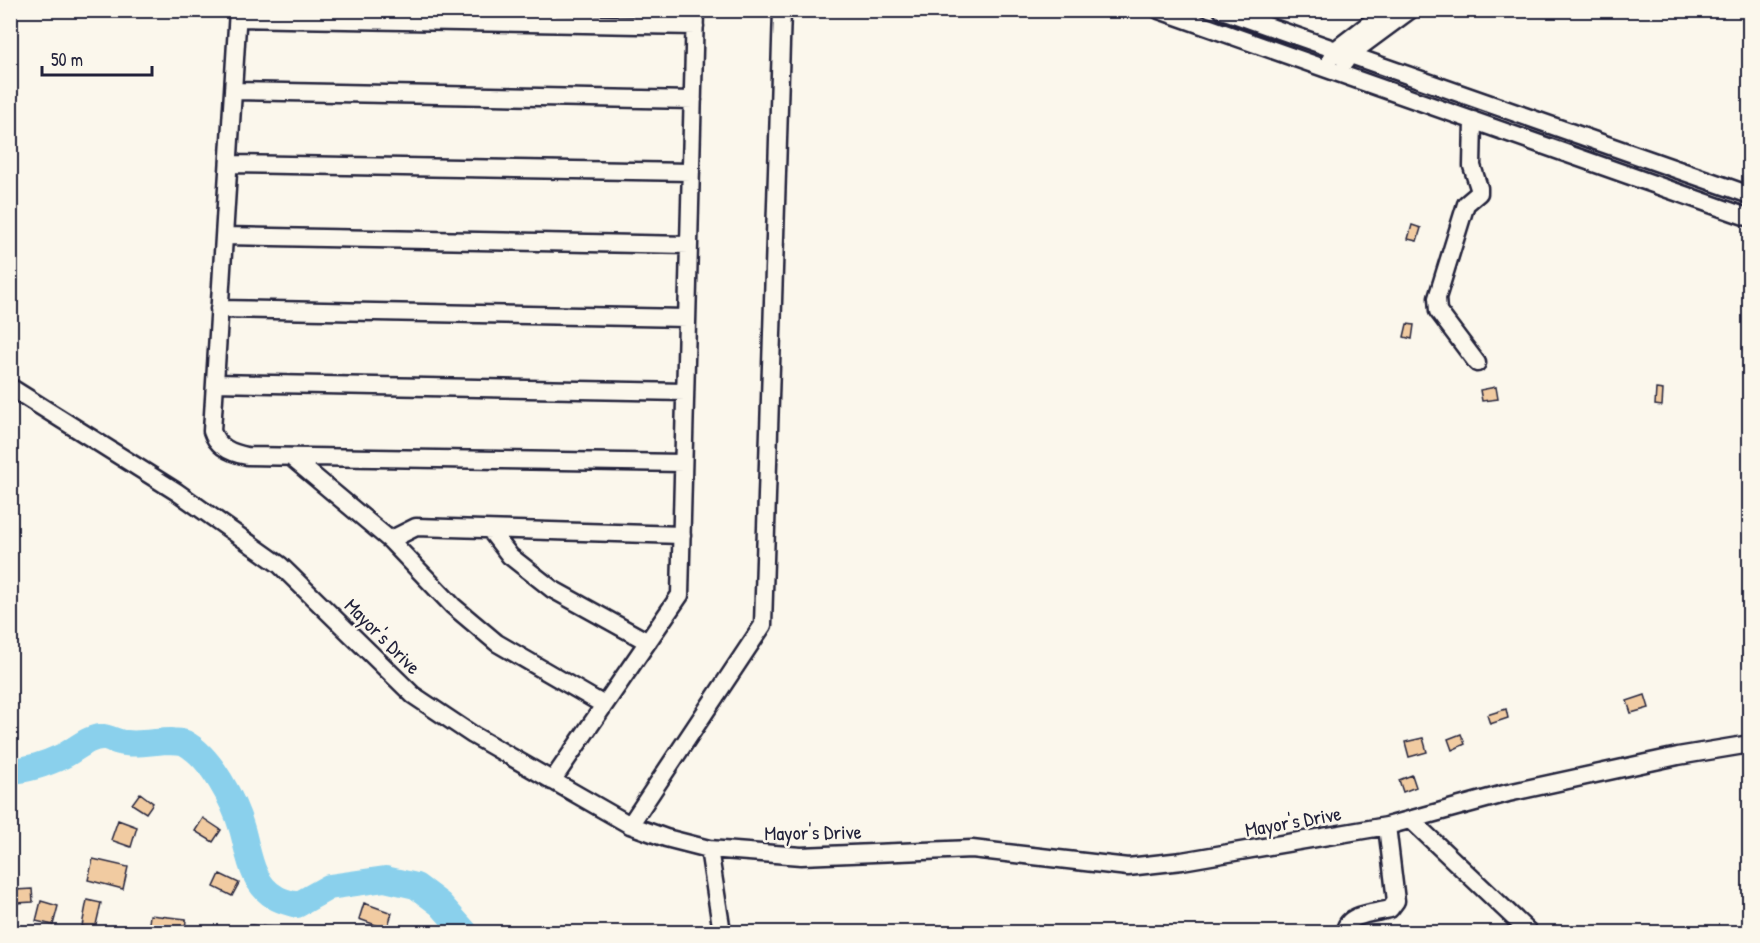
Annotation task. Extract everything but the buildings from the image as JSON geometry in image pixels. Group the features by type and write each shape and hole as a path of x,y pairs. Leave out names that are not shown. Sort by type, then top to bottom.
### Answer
{"street":[{"path":"630,825 763,625 782,10"},
{"path":"1159,10 1749,218"},
{"path":"1222,10 1749,195"},
{"path":"1333,71 1342,52 1387,10"},
{"path":"1342,52 1410,10"},
{"path":"552,781 680,595 695,18 238,14 212,431 221,446 234,454 247,456 683,463"},
{"path":"233,91 693,100"},
{"path":"1473,120 1472,166 1479,193 1466,204 1437,298 1438,311 1477,363"},
{"path":"229,164 691,172"},
{"path":"224,236 689,245"},
{"path":"219,309 687,318"},
{"path":"215,382 686,392"},
{"name":"Mayor's Drive","path":"10,387 177,492 280,565 413,695 472,735 630,825 666,838 709,849 801,855 972,849 1128,867 1182,861 1387,826 1540,786 1678,756 1749,744"},
{"path":"291,457 390,540 453,606 497,643 604,705"},
{"path":"390,540 416,527 682,535"},
{"path":"490,530 510,556 552,589 648,642"},
{"path":"1411,820 1529,933"},
{"path":"1345,933 1345,928 1352,919 1390,909 1396,901 1387,826"},
{"path":"709,849 722,933"}],"waterway":[{"path":"10,771 50,762 98,737 132,743 183,742 204,758 220,781 238,818 256,876 267,891 275,897 297,905 329,887 385,879 416,886 440,904 465,932"}]}
